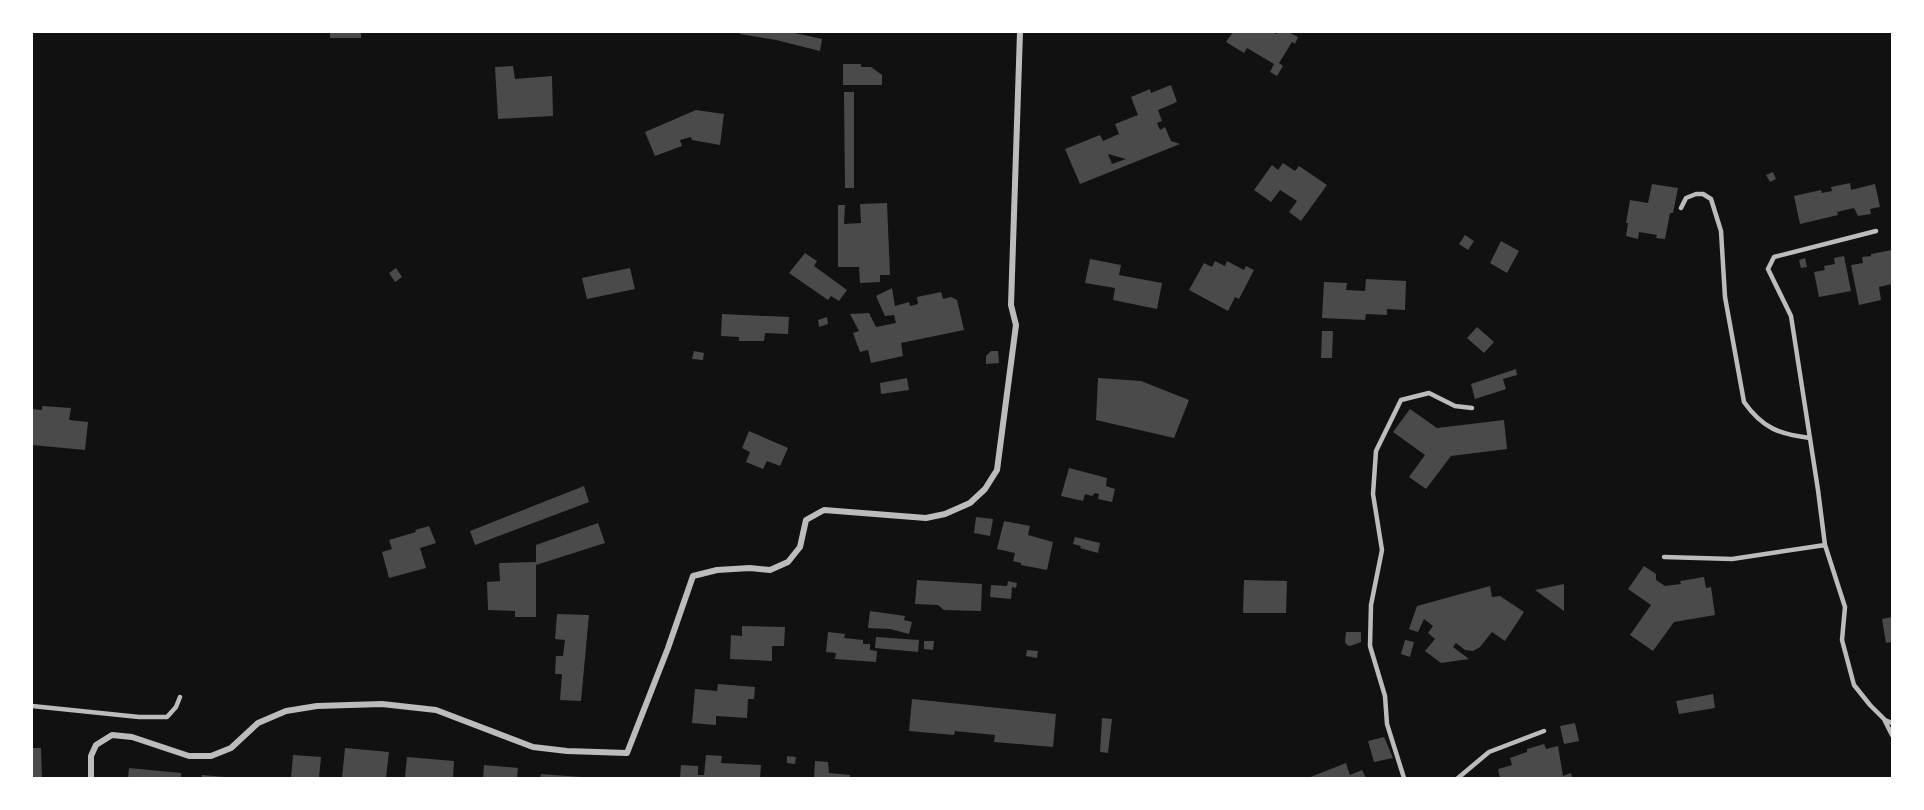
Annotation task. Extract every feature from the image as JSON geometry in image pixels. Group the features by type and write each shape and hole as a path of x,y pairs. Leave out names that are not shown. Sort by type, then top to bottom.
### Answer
{"street":[{"path":"91,778 91,756 96,745 112,735 132,736 189,756 211,756 231,748 258,723 286,711 317,706 382,704 436,710 533,747 567,751 627,753 664,659 693,576 717,570 750,568 770,570 788,562 800,547 806,520 825,510 926,518 945,514 970,503 985,489 997,470 1016,325 1011,305 1020,32"}],"lane":[{"path":"1681,208 1686,198 1696,194 1703,194 1711,199 1721,231 1725,297 1744,402 1752,413 1767,426 1784,434 1810,438"},
{"path":"1876,231 1774,257 1768,269 1791,316 1825,546 1845,607 1842,640 1854,685 1869,705 1885,720 1893,735"},
{"path":"1404,778 1387,724 1385,696 1370,646 1371,605 1382,550 1373,494 1376,451 1401,400 1429,393 1455,406 1472,408"},
{"path":"1664,557 1732,559 1825,546"},
{"path":"32,706 139,717 167,717 176,707 180,697"},
{"path":"1885,720 1893,723"},
{"path":"1458,778 1489,752 1544,731"}],"building":[{"path":"330,32 361,32 361,38 330,38"},
{"path":"740,32 790,32 822,39 820,51 740,34"},
{"path":"1233,32 1272,32 1276,34 1288,32 1298,37 1295,44 1292,42 1279,63 1283,66 1277,76 1270,72 1274,64 1247,48 1244,53 1226,42"},
{"path":"843,64 861,64 861,67 871,67 882,75 882,85 843,85"},
{"path":"513,66 515,79 552,76 553,116 498,119 495,67"},
{"path":"1171,85 1177,102 1158,110 1162,121 1157,123 1160,130 1165,127 1171,141 1180,144 1080,184 1065,149 1100,135 1103,141 1119,134 1115,124 1138,115 1131,97 1150,89 1151,93","holes":["1108,154 1126,159 1112,164"]},
{"path":"844,92 854,92 854,188 845,188"},
{"path":"696,110 724,114 720,145 692,140 691,137 680,140 682,146 655,156 645,132"},
{"path":"1283,163 1295,171 1299,166 1327,185 1301,221 1289,212 1297,201 1280,190 1271,202 1254,190 1272,165 1278,170"},
{"path":"1773,172 1776,179 1770,182 1766,175"},
{"path":"1850,183 1851,190 1875,184 1880,207 1870,209 1871,214 1858,216 1854,208 1837,212 1838,215 1800,224 1794,196 1821,190 1822,193 1832,191 1831,187"},
{"path":"1652,184 1678,188 1665,239 1639,232 1638,239 1626,236 1630,200 1648,203"},
{"path":"887,203 890,275 880,275 880,282 860,283 859,267 838,267 838,205 845,205 844,224 861,223 860,204"},
{"path":"1465,235 1474,241 1468,250 1459,244"},
{"path":"1501,241 1519,251 1507,273 1490,263"},
{"path":"1892,250 1892,284 1879,287 1881,300 1859,305 1851,265 1863,263 1862,257"},
{"path":"805,253 817,261 814,266 847,290 839,301 831,296 828,300 789,273"},
{"path":"1844,256 1851,291 1819,297 1814,272 1825,270 1824,266 1835,264 1834,258"},
{"path":"1805,258 1807,267 1801,268 1799,260"},
{"path":"1090,259 1121,265 1119,275 1162,283 1157,309 1113,300 1115,288 1085,283"},
{"path":"1215,261 1225,266 1227,261 1244,270 1246,266 1254,270 1239,299 1235,297 1228,311 1189,290 1204,263 1212,267"},
{"path":"396,268 402,277 395,282 389,273"},
{"path":"630,268 635,289 587,299 582,278"},
{"path":"1366,279 1406,281 1405,310 1387,309 1387,315 1366,314 1365,320 1322,318 1324,282 1347,283 1346,290 1365,291"},
{"path":"892,288 895,306 909,302 910,306 918,304 917,297 941,292 943,299 951,297 957,300 964,330 901,343 903,356 871,363 868,350 860,352 853,333 859,331 850,314 869,313 876,327 896,323 894,315 885,316 876,296"},
{"path":"722,314 789,317 788,334 765,333 764,341 739,341 739,337 721,336"},
{"path":"827,317 828,324 819,327 818,320"},
{"path":"1477,327 1494,342 1484,353 1467,338"},
{"path":"1322,331 1333,331 1332,358 1321,358"},
{"path":"694,351 704,353 703,360 692,359"},
{"path":"991,351 998,351 999,363 986,364 986,356"},
{"path":"1516,369 1517,375 1503,379 1506,389 1475,399 1471,384"},
{"path":"907,378 909,390 881,394 880,383"},
{"path":"1098,378 1141,381 1189,400 1174,438 1096,420"},
{"path":"42,406 71,408 69,420 88,422 85,450 32,445 32,409 42,410"},
{"path":"1410,409 1437,428 1504,420 1507,449 1451,456 1426,489 1409,477 1425,455 1393,432"},
{"path":"749,431 788,448 780,466 767,461 763,469 746,462 750,452 742,448"},
{"path":"1069,468 1107,478 1106,486 1115,489 1112,502 1098,499 1099,494 1095,493 1092,496 1085,494 1083,501 1061,496"},
{"path":"584,486 589,502 475,545 470,531"},
{"path":"976,517 993,519 990,536 974,533"},
{"path":"1004,521 1030,526 1028,535 1053,542 1047,570 1021,565 1013,561 1015,553 997,549"},
{"path":"598,523 605,543 536,565 536,617 515,617 515,611 488,610 487,582 500,581 499,563 536,562 536,545"},
{"path":"429,526 436,543 420,548 426,568 389,578 382,552 392,549 389,540"},
{"path":"1075,537 1100,543 1098,553 1073,544"},
{"path":"1644,566 1656,574 1656,580 1665,586 1704,577 1706,588 1711,587 1715,615 1674,622 1653,651 1630,635 1651,605 1628,589"},
{"path":"917,580 982,584 981,611 944,610 938,605 915,604"},
{"path":"1244,580 1287,581 1286,613 1243,613"},
{"path":"1008,581 1017,583 1016,588 1012,587 1011,599 990,597 991,585 1007,586"},
{"path":"1564,584 1564,611 1535,590"},
{"path":"1490,586 1492,597 1500,596 1524,612 1505,641 1492,632 1480,647 1473,651 1465,650 1456,643 1453,647 1469,659 1441,663 1425,651 1435,639 1428,633 1433,626 1424,619 1418,632 1409,629 1417,606"},
{"path":"870,611 905,616 904,620 912,622 909,634 890,629 868,628"},
{"path":"557,614 589,615 581,701 560,700 562,674 555,674 556,656 563,656 565,640 555,639"},
{"path":"1892,617 1892,642 1886,643 1882,619"},
{"path":"742,626 785,627 784,646 772,646 772,661 730,659 731,635 742,636"},
{"path":"828,632 845,634 844,638 863,640 863,644 870,644 870,650 877,651 876,662 835,659 836,653 826,652"},
{"path":"1346,632 1361,632 1361,642 1347,645"},
{"path":"876,637 919,640 918,652 875,648"},
{"path":"1405,640 1414,642 1410,657 1401,654"},
{"path":"924,641 934,641 933,650 924,649"},
{"path":"1027,650 1038,651 1037,658 1026,656"},
{"path":"718,684 755,687 754,699 748,699 747,718 716,716 716,725 692,723 695,689 717,691"},
{"path":"1713,694 1715,708 1679,714 1676,701"},
{"path":"912,699 1056,714 1053,747 994,742 995,735 955,731 954,735 909,731"},
{"path":"1102,718 1112,719 1108,753 1100,752"},
{"path":"1575,723 1579,741 1564,744 1560,726"},
{"path":"1384,737 1393,758 1374,762 1368,741"},
{"path":"1544,744 1546,749 1558,746 1563,776 1571,773 1572,778 1500,778 1498,769 1512,765 1510,758 1527,752 1527,749"},
{"path":"32,748 41,748 42,778 32,778"},
{"path":"345,748 389,752 386,778 342,778"},
{"path":"293,755 321,757 319,778 291,778"},
{"path":"706,755 722,756 721,763 761,765 760,778 680,778 681,765 698,766 698,775 704,775"},
{"path":"787,756 796,757 795,764 787,763"},
{"path":"407,757 454,761 453,778 405,778"},
{"path":"815,761 828,762 829,773 850,775 850,778 814,778"},
{"path":"1346,763 1350,775 1362,770 1366,778 1308,778"},
{"path":"484,765 518,768 517,778 483,778"},
{"path":"129,768 181,773 181,778 128,778"},
{"path":"541,774 581,777 581,778 540,778"},
{"path":"202,775 225,777 202,778"}]}
